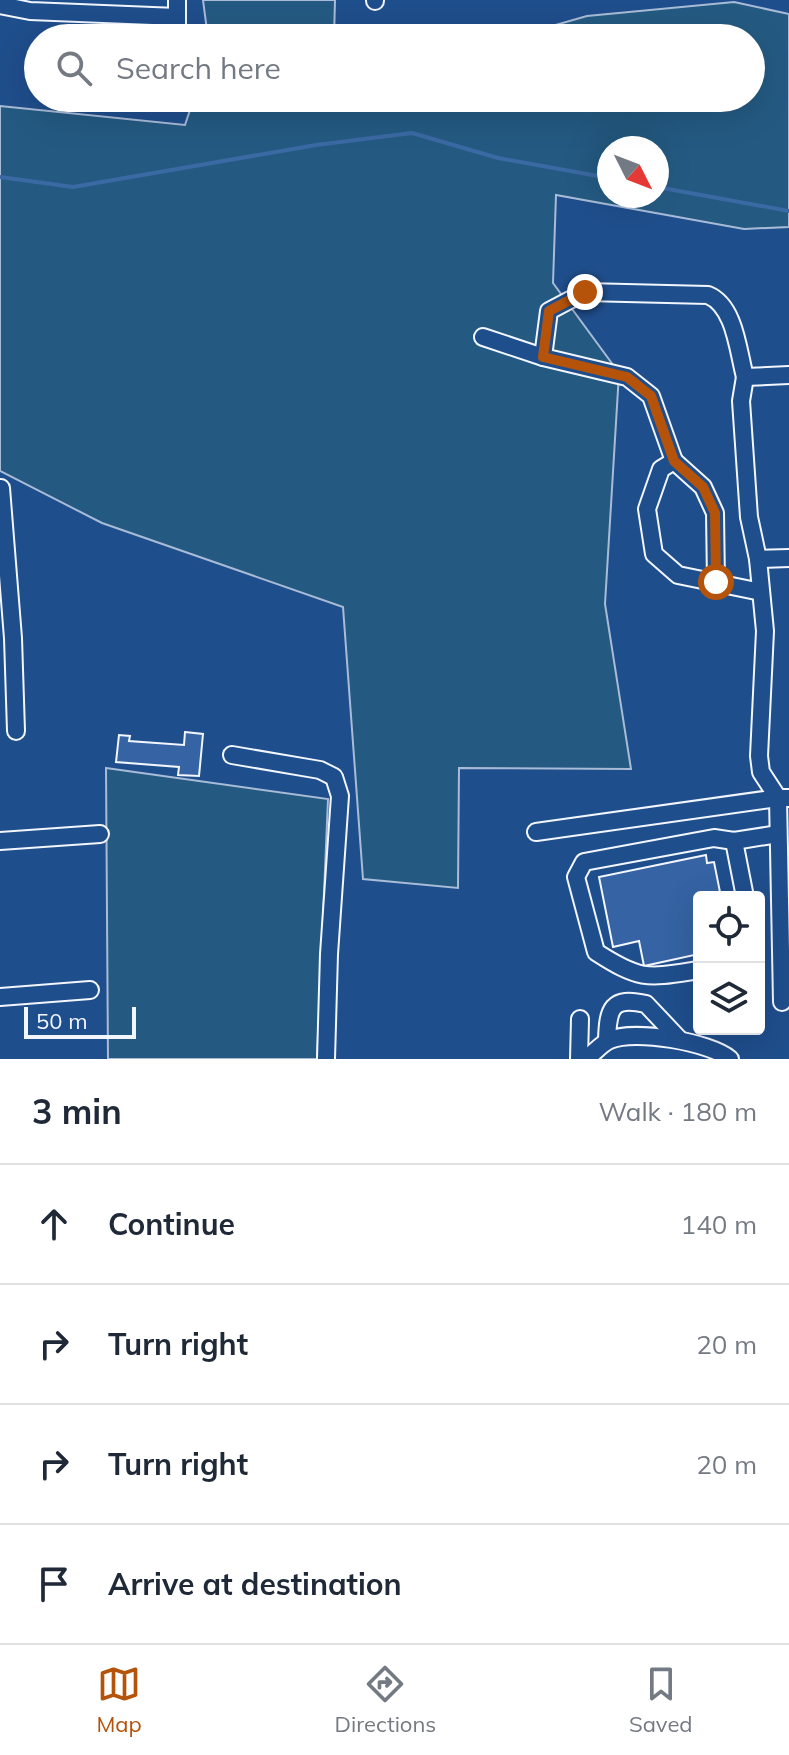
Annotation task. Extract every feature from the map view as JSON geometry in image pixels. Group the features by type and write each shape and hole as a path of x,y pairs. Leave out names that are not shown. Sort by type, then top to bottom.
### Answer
{"street":[{"path":"0,5 30,11 177,9"},
{"path":"543,357 549,311 585,292 708,295 721,304 728,316 745,377 741,401 749,517 758,559 765,631 759,756 761,772 783,798 778,834 782,1002"},
{"path":"483,337 543,357 627,377 651,396 674,461 703,487 715,513 716,582"},
{"path":"745,377 789,375"},
{"path":"674,461 661,469 647,509 654,554 678,575 761,592"},
{"path":"1,488 6,639 16,731"},
{"path":"758,559 789,558"},
{"path":"232,755 320,770 334,777 340,796 329,954 326,1059"},
{"path":"536,832 783,798"},
{"path":"0,841 100,834"},
{"path":"693,971 653,977 627,972 596,952 576,877 584,862 714,838 734,841 778,834"},
{"path":"734,841 744,891"},
{"path":"0,997 90,990"},
{"path":"607,1040 608,1014 612,1007 618,1003 640,1003 646,1004 680,1040"},
{"path":"579,1059 580,1019"},
{"path":"586,1059 607,1040 627,1036 680,1040 712,1047 730,1059"}],"shaded area":[{"path":"203,0 335,0 334,24 206,24"},
{"path":"734,2 789,14 789,227 744,229 628,208 669,208 669,136 597,136 597,202 556,195 553,283 619,373 605,604 631,769 459,768 458,888 363,879 343,607 102,523 0,471 0,106 24,108 24,112 58,112 185,125 189,112 765,112 765,24 559,24 587,16"},
{"path":"106,768 328,799 317,1059 108,1059"}],"building":[{"path":"185,732 203,734 199,776 178,775 179,767 116,762 119,735 130,736 129,741 184,745"},
{"path":"706,855 707,863 714,862 720,891 693,891 693,955 644,966 639,941 613,947 599,877"}],"waterway":[{"path":"0,177 73,187 316,145 412,133 498,158 597,176"},
{"path":"669,189 789,211"}],"route":[{"path":"585,292 549,311 543,357 627,377 651,396 674,461 703,487 715,513 716,582"}]}
